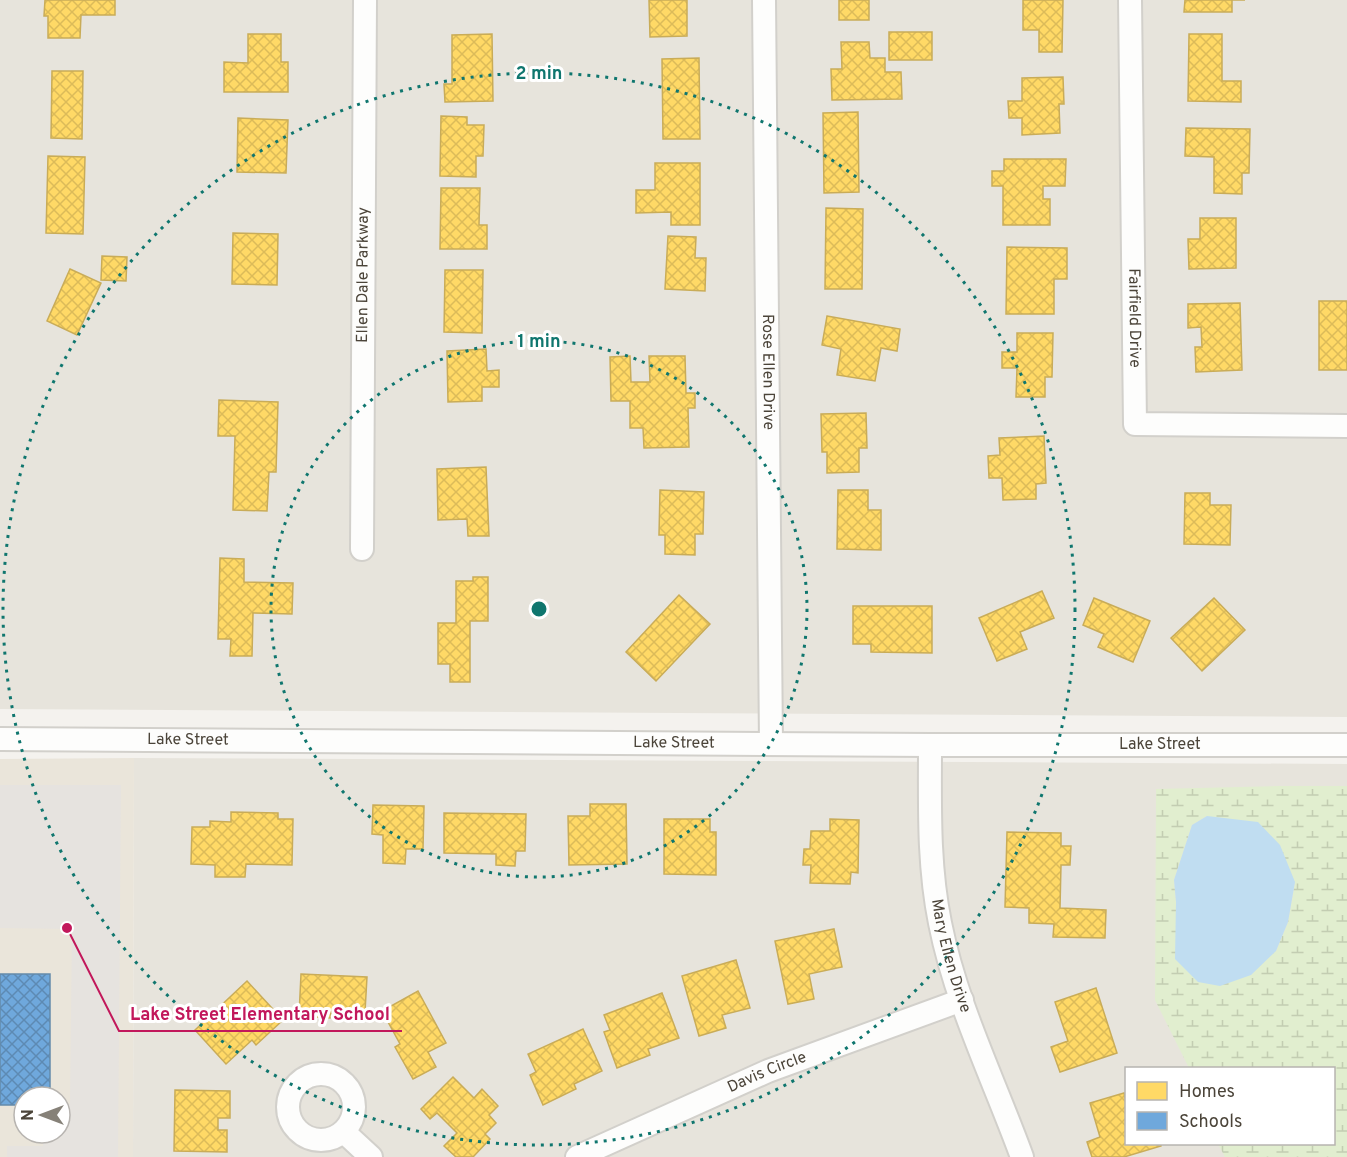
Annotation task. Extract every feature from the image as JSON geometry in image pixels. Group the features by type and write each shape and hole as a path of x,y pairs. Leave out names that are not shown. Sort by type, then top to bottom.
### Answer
{"street":[{"name":"Ellen Dale Parkway","path":"362,549 365,0"},
{"name":"Rose Ellen Drive","path":"764,0 771,743"},
{"name":"Fairfield Drive","path":"1130,0 1135,424 1347,426"},
{"name":"Lake Street","path":"0,739 930,745 1347,745"},
{"name":"Mary Ellen Drive","path":"930,745 930,862 940,924 962,1000 1022,1157"},
{"name":"Davis Circle","path":"585,1155 768,1071 962,1000"},
{"path":"344,1132 371,1157"}],"shaded area":[{"path":"0,0 1347,0 1347,717 0,709"},
{"path":"134,758 1347,764 1347,1157 133,1157"},
{"path":"134,758 133,1157 0,1157 0,759"},
{"path":"0,785 121,785 118,1157 7,1157 7,1146 72,1145 72,929 0,928"}],"green space":[{"path":"1347,786 1347,1157 1225,1157 1219,1145 1335,1145 1335,1067 1188,1067 1155,1000 1156,789","holes":["1207,816 1295,882 1288,922 1276,951 1176,902 1174,880 1192,825"]}],"water":[{"path":"1207,816 1258,822 1280,845 1295,882 1288,922 1276,951 1251,975 1220,986 1198,982 1175,959 1174,880 1192,825"}],"building: Homes":[{"path":"45,0 115,0 115,15 81,15 80,38 48,38 48,16 44,16"},
{"path":"649,0 687,0 687,36 650,37"},
{"path":"839,0 869,0 869,20 839,20"},
{"path":"1023,0 1063,0 1062,52 1039,52 1039,30 1023,30"},
{"path":"1185,0 1232,0 1232,12 1184,12"},
{"path":"889,32 932,32 932,60 889,60"},
{"path":"248,34 281,34 281,62 288,62 288,92 224,92 224,62 248,63"},
{"path":"492,34 493,101 445,102 444,84 452,84 452,35"},
{"path":"1189,34 1222,34 1222,81 1241,81 1241,102 1188,101"},
{"path":"841,42 869,42 870,58 885,58 885,72 901,72 902,99 832,100 831,69 842,69"},
{"path":"699,58 700,139 663,139 662,59"},
{"path":"52,71 83,71 82,139 51,138"},
{"path":"1063,77 1064,104 1059,104 1060,133 1022,135 1022,118 1009,118 1008,101 1022,101 1022,78"},
{"path":"858,112 859,192 824,193 823,113"},
{"path":"441,116 467,117 467,125 484,125 483,156 476,156 476,177 440,176"},
{"path":"238,118 288,120 286,173 237,172"},
{"path":"1186,128 1250,129 1249,173 1242,173 1242,194 1214,193 1214,157 1185,156"},
{"path":"48,156 85,157 83,234 46,233"},
{"path":"1004,159 1066,159 1065,186 1043,186 1043,199 1050,199 1050,225 1003,225 1003,186 992,186 992,171 1004,171"},
{"path":"655,163 700,163 700,225 671,225 671,212 636,213 636,190 655,190"},
{"path":"441,188 480,188 479,225 487,225 487,249 440,249"},
{"path":"826,208 863,209 862,289 825,289"},
{"path":"1200,218 1236,218 1236,268 1189,269 1188,239 1200,239"},
{"path":"233,233 278,234 277,285 232,284"},
{"path":"668,236 696,237 695,258 706,258 705,291 665,289"},
{"path":"1007,247 1067,248 1067,279 1054,279 1054,314 1006,314"},
{"path":"102,256 127,257 126,281 101,280"},
{"path":"70,269 101,283 77,335 47,321"},
{"path":"445,270 483,270 482,333 444,332"},
{"path":"1319,301 1347,301 1347,370 1319,370"},
{"path":"1240,303 1242,370 1196,372 1195,347 1202,347 1201,327 1188,328 1188,304"},
{"path":"827,316 900,329 897,351 881,348 875,381 837,375 841,349 822,345"},
{"path":"1017,333 1053,333 1052,377 1045,377 1045,397 1016,397 1017,368 1002,368 1002,352 1017,352"},
{"path":"486,349 487,371 499,370 499,387 482,387 482,401 448,402 447,351"},
{"path":"630,356 631,382 650,382 649,356 685,356 686,393 695,393 695,408 688,408 689,447 644,448 643,428 630,428 630,401 611,401 610,357"},
{"path":"219,400 278,402 276,472 269,472 267,511 233,510 235,436 218,436"},
{"path":"866,413 867,448 859,448 859,472 827,473 827,452 822,452 821,414"},
{"path":"1044,436 1046,483 1036,484 1036,499 1003,500 1002,478 989,478 988,456 1000,455 999,438"},
{"path":"486,467 489,536 468,536 467,519 438,520 437,469"},
{"path":"660,490 704,492 703,534 695,534 695,555 665,554 665,535 659,535"},
{"path":"838,490 868,490 868,510 881,510 881,550 837,549"},
{"path":"1185,493 1210,493 1210,505 1231,505 1230,545 1184,544"},
{"path":"220,558 244,559 244,582 293,583 292,614 253,613 252,656 230,656 231,639 218,639"},
{"path":"473,577 488,577 488,621 470,621 470,682 450,682 450,664 438,664 438,623 456,623 456,581 473,581"},
{"path":"1042,591 1054,618 1020,632 1027,649 997,661 979,618"},
{"path":"679,595 710,624 656,681 626,652"},
{"path":"1094,598 1150,621 1133,662 1098,647 1104,634 1083,625"},
{"path":"1214,598 1245,630 1202,671 1171,638"},
{"path":"853,606 932,606 932,653 871,652 871,644 853,644"},
{"path":"590,804 626,804 627,864 569,865 568,816 590,816"},
{"path":"373,805 424,806 423,849 406,849 405,864 383,863 383,835 372,834"},
{"path":"231,812 278,813 278,819 293,819 292,865 246,864 245,877 215,877 215,865 191,864 192,827 210,827 210,821 231,822"},
{"path":"444,813 526,814 525,851 516,851 515,866 496,865 496,854 444,853"},
{"path":"664,819 710,819 710,832 716,832 716,875 664,874"},
{"path":"830,819 859,820 858,873 851,872 850,884 810,883 811,865 803,865 804,849 810,849 811,831 830,831"},
{"path":"1007,832 1061,833 1061,846 1071,846 1070,865 1061,865 1060,908 1106,910 1105,938 1053,937 1054,924 1029,923 1029,908 1005,907"},
{"path":"834,929 842,967 809,974 814,999 788,1004 775,941"},
{"path":"736,960 750,1008 722,1015 726,1028 699,1036 682,976"},
{"path":"301,974 367,977 365,1012 331,1011 330,1018 299,1016"},
{"path":"247,981 283,1020 256,1045 252,1040 226,1064 195,1030"},
{"path":"1096,988 1117,1053 1060,1072 1051,1047 1068,1041 1055,1002"},
{"path":"418,991 446,1043 428,1052 436,1067 413,1079 395,1047 400,1044 382,1011"},
{"path":"662,993 679,1038 648,1049 650,1055 617,1068 604,1032 610,1030 604,1015"},
{"path":"583,1029 602,1071 574,1084 576,1089 543,1105 530,1075 536,1072 528,1054"},
{"path":"453,1077 474,1098 482,1089 498,1106 489,1115 496,1123 485,1134 490,1139 473,1157 456,1157 444,1146 457,1133 437,1113 430,1119 421,1109"},
{"path":"175,1090 230,1091 230,1118 218,1118 218,1130 227,1130 227,1152 174,1151"},
{"path":"1124,1093 1125,1145 1161,1146 1124,1157 1092,1157 1087,1142 1100,1137 1090,1103"}],"building: Schools":[{"path":"0,974 50,974 50,1085 12,1085 12,1105 0,1105"}],"place":[{"name":"Lake Street Elementary School","path":"67,928"}]}
